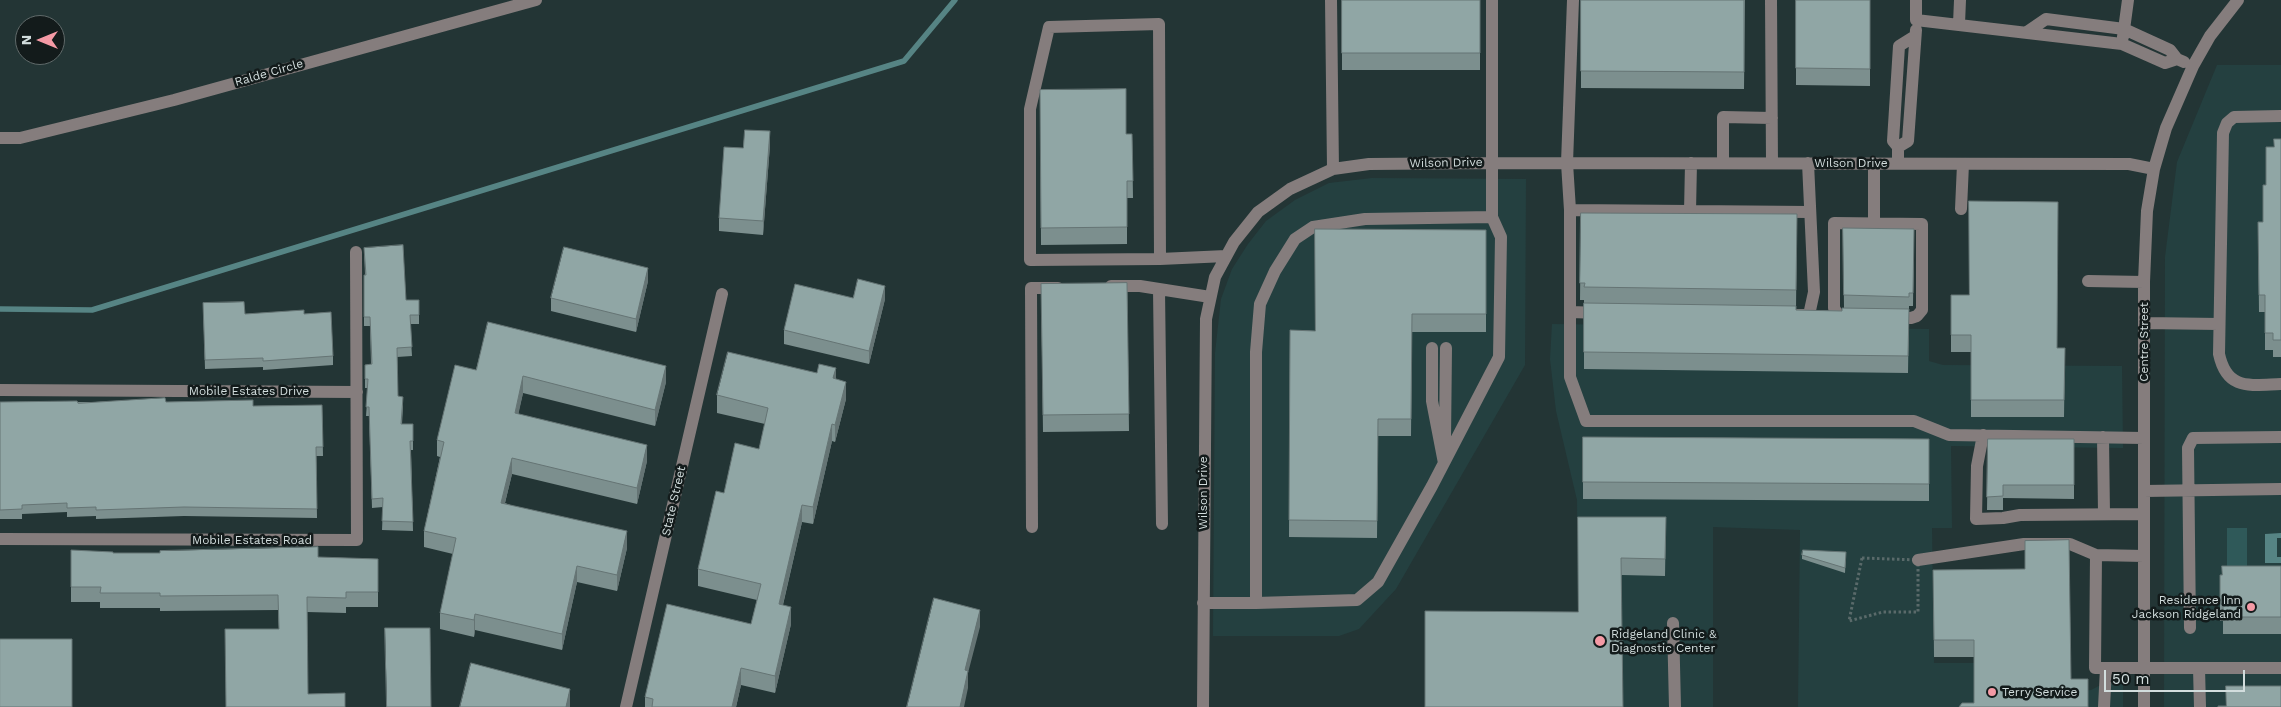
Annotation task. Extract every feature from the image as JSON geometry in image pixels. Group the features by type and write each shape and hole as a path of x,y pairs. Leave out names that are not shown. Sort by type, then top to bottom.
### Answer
{"street":[{"name":"Ralde Circle","path":"0,138 20,138 174,100 536,0"},
{"path":"1331,0 1333,170"},
{"path":"1203,603 1357,600 1378,582 1444,463 1499,357 1501,237 1492,217 1492,0"},
{"path":"1573,0 1567,163 1570,210 1570,377 1586,420 1914,421 1949,435 2144,438"},
{"path":"1771,0 1772,163"},
{"path":"1898,147 1908,141 1916,0"},
{"path":"1959,24 1960,0"},
{"path":"2122,44 2128,0"},
{"name":"Centre Street","path":"2144,707 2144,282 2147,211 2154,170 2169,119 2193,66 2233,1"},
{"path":"2027,32 2046,19 2124,29 2170,50 2177,59 2193,66"},
{"path":"1916,20 2122,44 2166,63 2177,59"},
{"path":"1160,259 1159,24 1049,27 1030,109 1030,260 1160,259 1226,256"},
{"path":"1898,163 1898,147 1893,141 1899,46 1915,36"},
{"path":"1896,94 1911,94"},
{"path":"2281,116 2234,117 2226,123 2223,132 2219,324 2219,354 2222,367 2229,378 2240,385 2281,384"},
{"path":"1723,163 1723,117 1772,118"},
{"name":"Wilson Drive","path":"1203,707 1204,358 1206,319 1215,276 1234,242 1258,212 1290,189 1333,170 1369,164 1492,162 2128,164 2154,170"},
{"path":"1690,212 1691,163"},
{"path":"1789,315 1809,315 1814,292 1814,255 1809,212 1808,163"},
{"path":"1874,163 1874,223"},
{"path":"1961,208 1962,164"},
{"path":"1570,210 1809,212"},
{"path":"1256,603 1256,352 1260,304 1275,271 1295,239 1313,227 1365,219 1492,217"},
{"path":"1834,223 1874,223 1922,224 1922,310 1918,316 1910,318 1843,317 1838,315 1834,308 1834,223"},
{"path":"356,252 358,392"},
{"path":"2088,280 2144,282"},
{"path":"1101,287 1140,286 1210,297"},
{"path":"1032,526 1032,288 1071,287"},
{"path":"1159,290 1162,524"},
{"name":"State Street","path":"626,707 722,294"},
{"path":"1570,312 1610,313"},
{"path":"2144,323 2219,324"},
{"path":"1432,348 1432,401 1444,463"},
{"path":"1444,463 1446,348"},
{"name":"Mobile Estates Drive","path":"0,390 358,392"},
{"name":"Mobile Estates Road","path":"0,538 356,540 358,392"},
{"path":"1983,435 1977,466 1976,519 2020,515 2144,514"},
{"path":"2103,437 2104,514"},
{"path":"2190,628 2188,448 2193,438 2281,437"},
{"path":"2144,491 2281,489"},
{"path":"1918,560 2024,544 2070,544 2096,555 2144,556"},
{"path":"2096,555 2095,668 2281,668"},
{"path":"1672,623 1675,707"},
{"path":"2104,707 2106,668"},
{"path":"2199,668 2200,707"}],"path":[{"path":"1862,558 1918,560 1918,612 1883,612 1848,621 1862,558"}],"shaded area":[{"path":"2217,65 2281,65 2281,707 2164,707 2165,257 2177,162"},
{"path":"1372,178 1526,179 1525,365 1396,589 1359,629 1339,636 1213,636 1215,353 1221,299 1232,269 1266,221 1295,200 1329,183"},
{"path":"1552,324 1929,329 1929,361 1943,365 2122,366 2123,448 1951,446 1952,528 1932,528 1934,663 2016,663 2017,692 2091,690 2114,678 2120,679 2123,682 2123,707 1798,707 1800,530 1713,527 1713,707 1579,707 1577,500 1556,411 1550,359"},
{"path":"2227,528 2247,528 2247,571 2227,571"},
{"path":"2281,533 2281,538 2277,538 2277,557 2281,557 2281,563 2265,563 2265,534"}],"building":[{"path":"1342,0 1480,0 1480,53 1342,53"},
{"path":"1581,0 1744,0 1744,72 1581,71"},
{"path":"1796,0 1870,0 1870,69 1796,68"},
{"path":"1126,89 1126,134 1132,134 1133,181 1127,181 1127,227 1041,228 1040,90"},
{"path":"745,130 770,131 763,221 719,218 724,147 743,148"},
{"path":"2274,139 2281,139 2281,340 2273,340 2273,333 2265,333 2265,295 2259,295 2258,222 2263,222 2263,185 2266,185 2266,147 2274,147"},
{"path":"1969,201 2058,202 2057,348 2065,348 2064,400 1971,400 1971,335 1951,335 1951,295 1969,295"},
{"path":"1581,213 1797,214 1796,290 1584,287 1585,283 1580,283"},
{"path":"1843,228 1914,229 1913,293 1909,293 1909,297 1844,295"},
{"path":"1315,229 1486,230 1486,314 1412,314 1411,419 1378,419 1377,521 1289,520 1290,330 1315,331"},
{"path":"403,245 406,300 419,300 419,315 410,315 412,347 397,348 398,396 403,397 401,424 413,424 413,441 410,441 413,522 382,521 383,498 372,499 369,407 366,407 368,379 365,379 365,365 372,364 370,317 364,317 364,275 366,275 364,248"},
{"path":"564,247 648,268 636,319 551,298"},
{"path":"858,279 885,286 869,351 784,330 795,284 853,298"},
{"path":"1127,283 1129,414 1043,415 1041,284"},
{"path":"244,302 245,314 304,310 304,314 331,312 333,356 263,361 263,358 205,360 203,303"},
{"path":"1584,303 1796,306 1796,310 1842,311 1842,308 1909,309 1908,356 1584,352"},
{"path":"488,322 666,366 655,410 523,376 515,413 647,445 637,488 512,458 501,503 627,531 617,575 577,566 562,634 475,614 474,620 440,613 456,538 424,531 444,442 437,440 455,365 476,370"},
{"path":"728,352 817,373 819,364 836,368 833,378 846,382 835,425 832,424 813,507 802,505 779,604 791,607 775,676 741,668 732,707 652,707 653,699 645,697 667,604 751,624 761,584 698,569 716,491 724,493 735,443 759,449 768,408 717,395"},
{"path":"165,398 166,402 253,400 253,406 322,405 323,447 316,447 317,509 184,507 96,510 96,507 67,508 67,503 22,505 22,509 0,510 0,402 77,401 78,403"},
{"path":"1583,437 1929,439 1929,484 1583,482"},
{"path":"1988,439 2074,439 2074,485 2003,485 2003,496 1987,497"},
{"path":"1578,517 1666,517 1665,559 1621,558 1623,707 1425,707 1425,611 1578,612"},
{"path":"2069,540 2071,679 2088,679 2088,707 1959,707 1962,703 1974,703 1974,640 1934,640 1933,570 2025,569 2025,541"},
{"path":"318,547 318,557 378,559 378,592 346,592 346,598 307,597 308,694 345,693 345,707 226,707 225,629 279,629 278,595 160,596 160,593 100,593 101,587 71,587 71,550 113,553 160,553 160,551"},
{"path":"1803,550 1846,552 1845,568 1802,555"},
{"name":"Residence Inn Jackson Ridgeland","path":"2222,566 2281,566 2281,617 2223,617 2223,604 2220,604 2220,575 2222,575"},
{"path":"934,598 980,610 965,670 968,671 960,707 907,707"},
{"path":"385,628 430,628 431,707 387,707"},
{"path":"0,639 72,639 72,707 0,707"},
{"path":"471,663 570,689 566,707 460,707"},
{"path":"2226,686 2281,686 2281,707 2218,707 2226,706"}],"waterway":[{"path":"0,309 92,310 904,61 955,0"}],"place":[{"name":"Residence Inn Jackson Ridgeland","path":"2251,607"},
{"name":"Ridgeland Clinic & Diagnostic Center","path":"1600,641"},
{"name":"Terry Service","path":"1992,692"}]}
